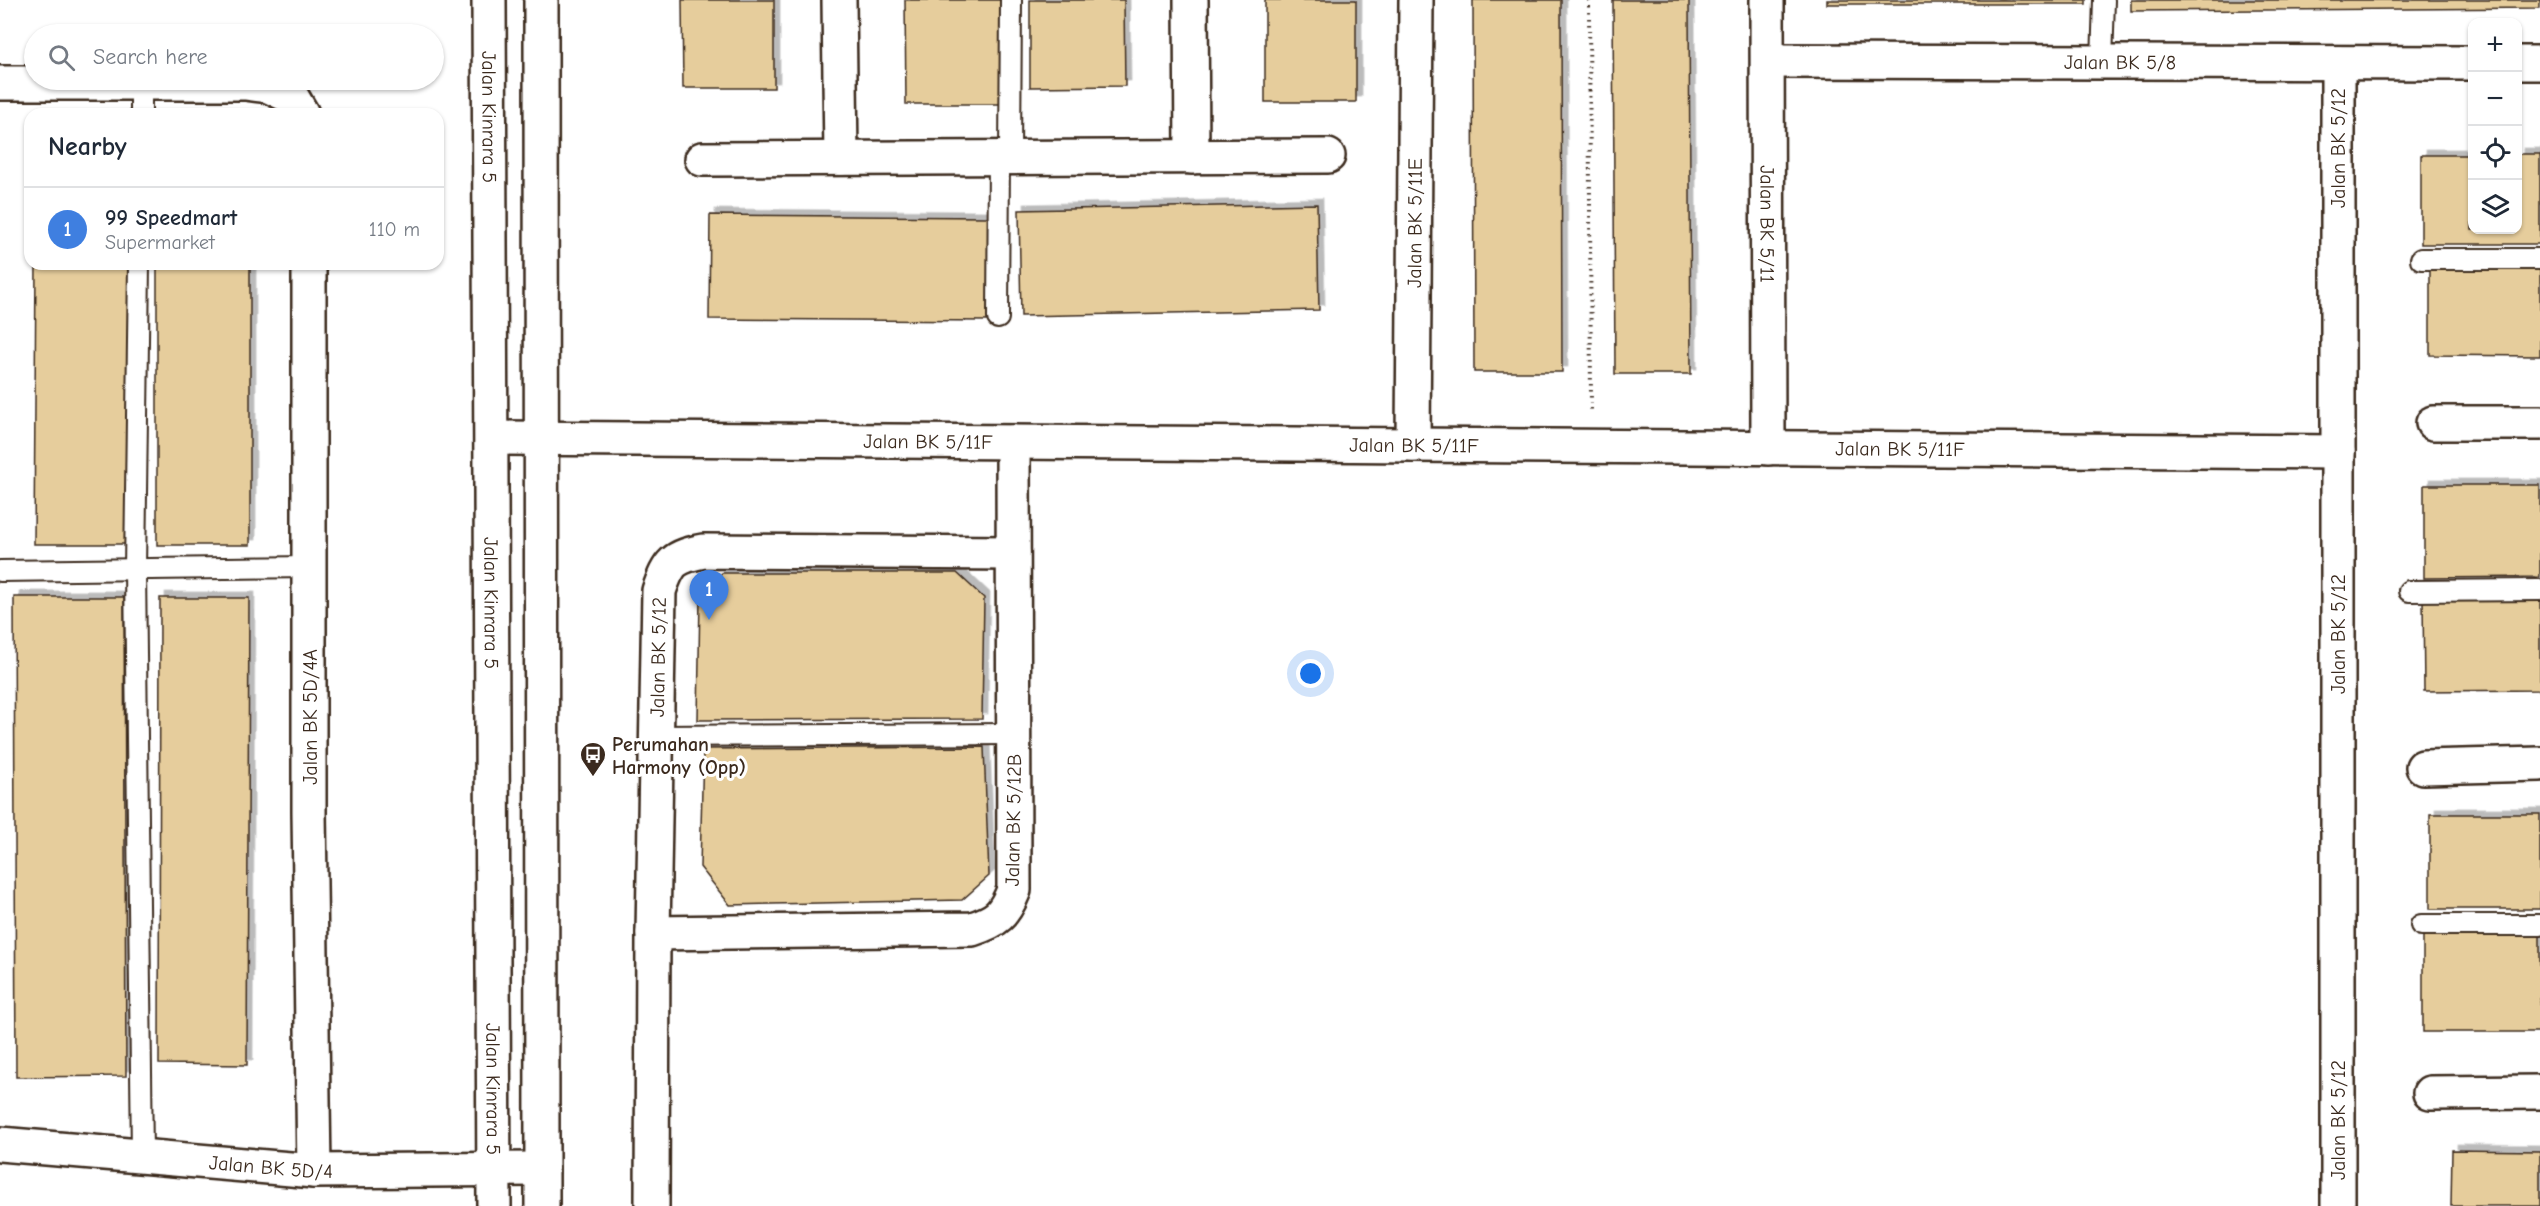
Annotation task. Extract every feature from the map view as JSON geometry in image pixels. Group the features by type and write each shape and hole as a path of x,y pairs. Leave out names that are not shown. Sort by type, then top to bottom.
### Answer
{"street":[{"name":"Jalan Kinrara 5","path":"489,0 494,1206"},
{"path":"541,0 542,1206"},
{"path":"839,0 841,158"},
{"path":"1191,0 1192,157"},
{"name":"Jalan BK 5/11E","path":"1413,445 1416,0"},
{"name":"Jalan BK 5/11","path":"1767,0 1768,448"},
{"name":"Jalan BK 5/8","path":"1768,61 2468,63"},
{"name":"Jalan BK 5/12","path":"2338,63 2338,1206"},
{"path":"2522,63 2540,63"},
{"path":"0,83 24,83"},
{"path":"277,90 291,97 298,108"},
{"path":"702,159 1328,156"},
{"name":"Jalan BK 5D/4A","path":"309,270 309,812 314,1171"},
{"path":"2433,423 2540,423"},
{"name":"Jalan BK 5/11F","path":"492,438 2338,452"},
{"name":"Jalan BK 5/12B","path":"653,933 972,929 991,923 1005,911 1014,890 1013,442"},
{"name":"Jalan BK 5/12","path":"652,1206 653,933 659,591 667,568 684,555 704,551 1013,552"},
{"path":"2422,767 2540,764"},
{"path":"2430,1093 2540,1092"},
{"name":"Jalan BK 5D/4","path":"0,1144 314,1171 542,1169"}],"lane":[{"path":"998,318 1011,0"},
{"path":"2102,62 2104,0"},
{"path":"141,90 141,108"},
{"path":"2421,259 2540,259"},
{"path":"139,270 135,570 142,1155"},
{"path":"0,571 310,567"},
{"path":"2409,591 2540,590"},
{"path":"656,736 1014,735"},
{"path":"2421,925 2540,925"}],"path":[{"path":"1589,0 1591,447"}],"building":[{"path":"682,0 774,0 774,88 683,88"},
{"path":"905,0 1000,0 1001,104 906,104"},
{"path":"1030,0 1124,0 1125,86 1030,87"},
{"path":"1265,0 1356,0 1356,102 1265,102"},
{"path":"1473,0 1561,0 1562,372 1474,372"},
{"path":"1613,0 1689,0 1691,374 1615,374"},
{"path":"1827,0 2086,0 2086,4 1827,4"},
{"path":"2131,0 2540,0 2540,8 2131,11"},
{"path":"2522,154 2540,154 2540,244 2421,244 2421,155 2468,155 2468,234 2522,234"},
{"path":"1317,204 1319,310 1021,316 1019,210"},
{"path":"710,215 989,217 988,321 709,319"},
{"path":"2430,266 2540,267 2540,356 2430,355"},
{"path":"36,270 128,270 126,544 34,544"},
{"path":"157,270 250,270 250,545 157,545"},
{"path":"2424,485 2540,485 2540,577 2424,578"},
{"path":"722,573 957,573 984,598 982,719 698,720 700,597"},
{"path":"14,597 124,597 126,1076 16,1077"},
{"path":"160,598 249,598 247,1065 159,1064"},
{"path":"2423,598 2540,598 2540,690 2424,691"},
{"path":"984,747 989,876 962,900 730,905 700,867 703,749"},
{"path":"2430,814 2540,814 2540,909 2430,909"},
{"path":"2423,929 2540,929 2540,1032 2423,1032"},
{"path":"2452,1150 2540,1151 2540,1206 2451,1206"}],"place":[{"name":"99 Speedmart","path":"709,620"},
{"name":"Perumahan Harmony (Opp)","path":"593,778"}]}
